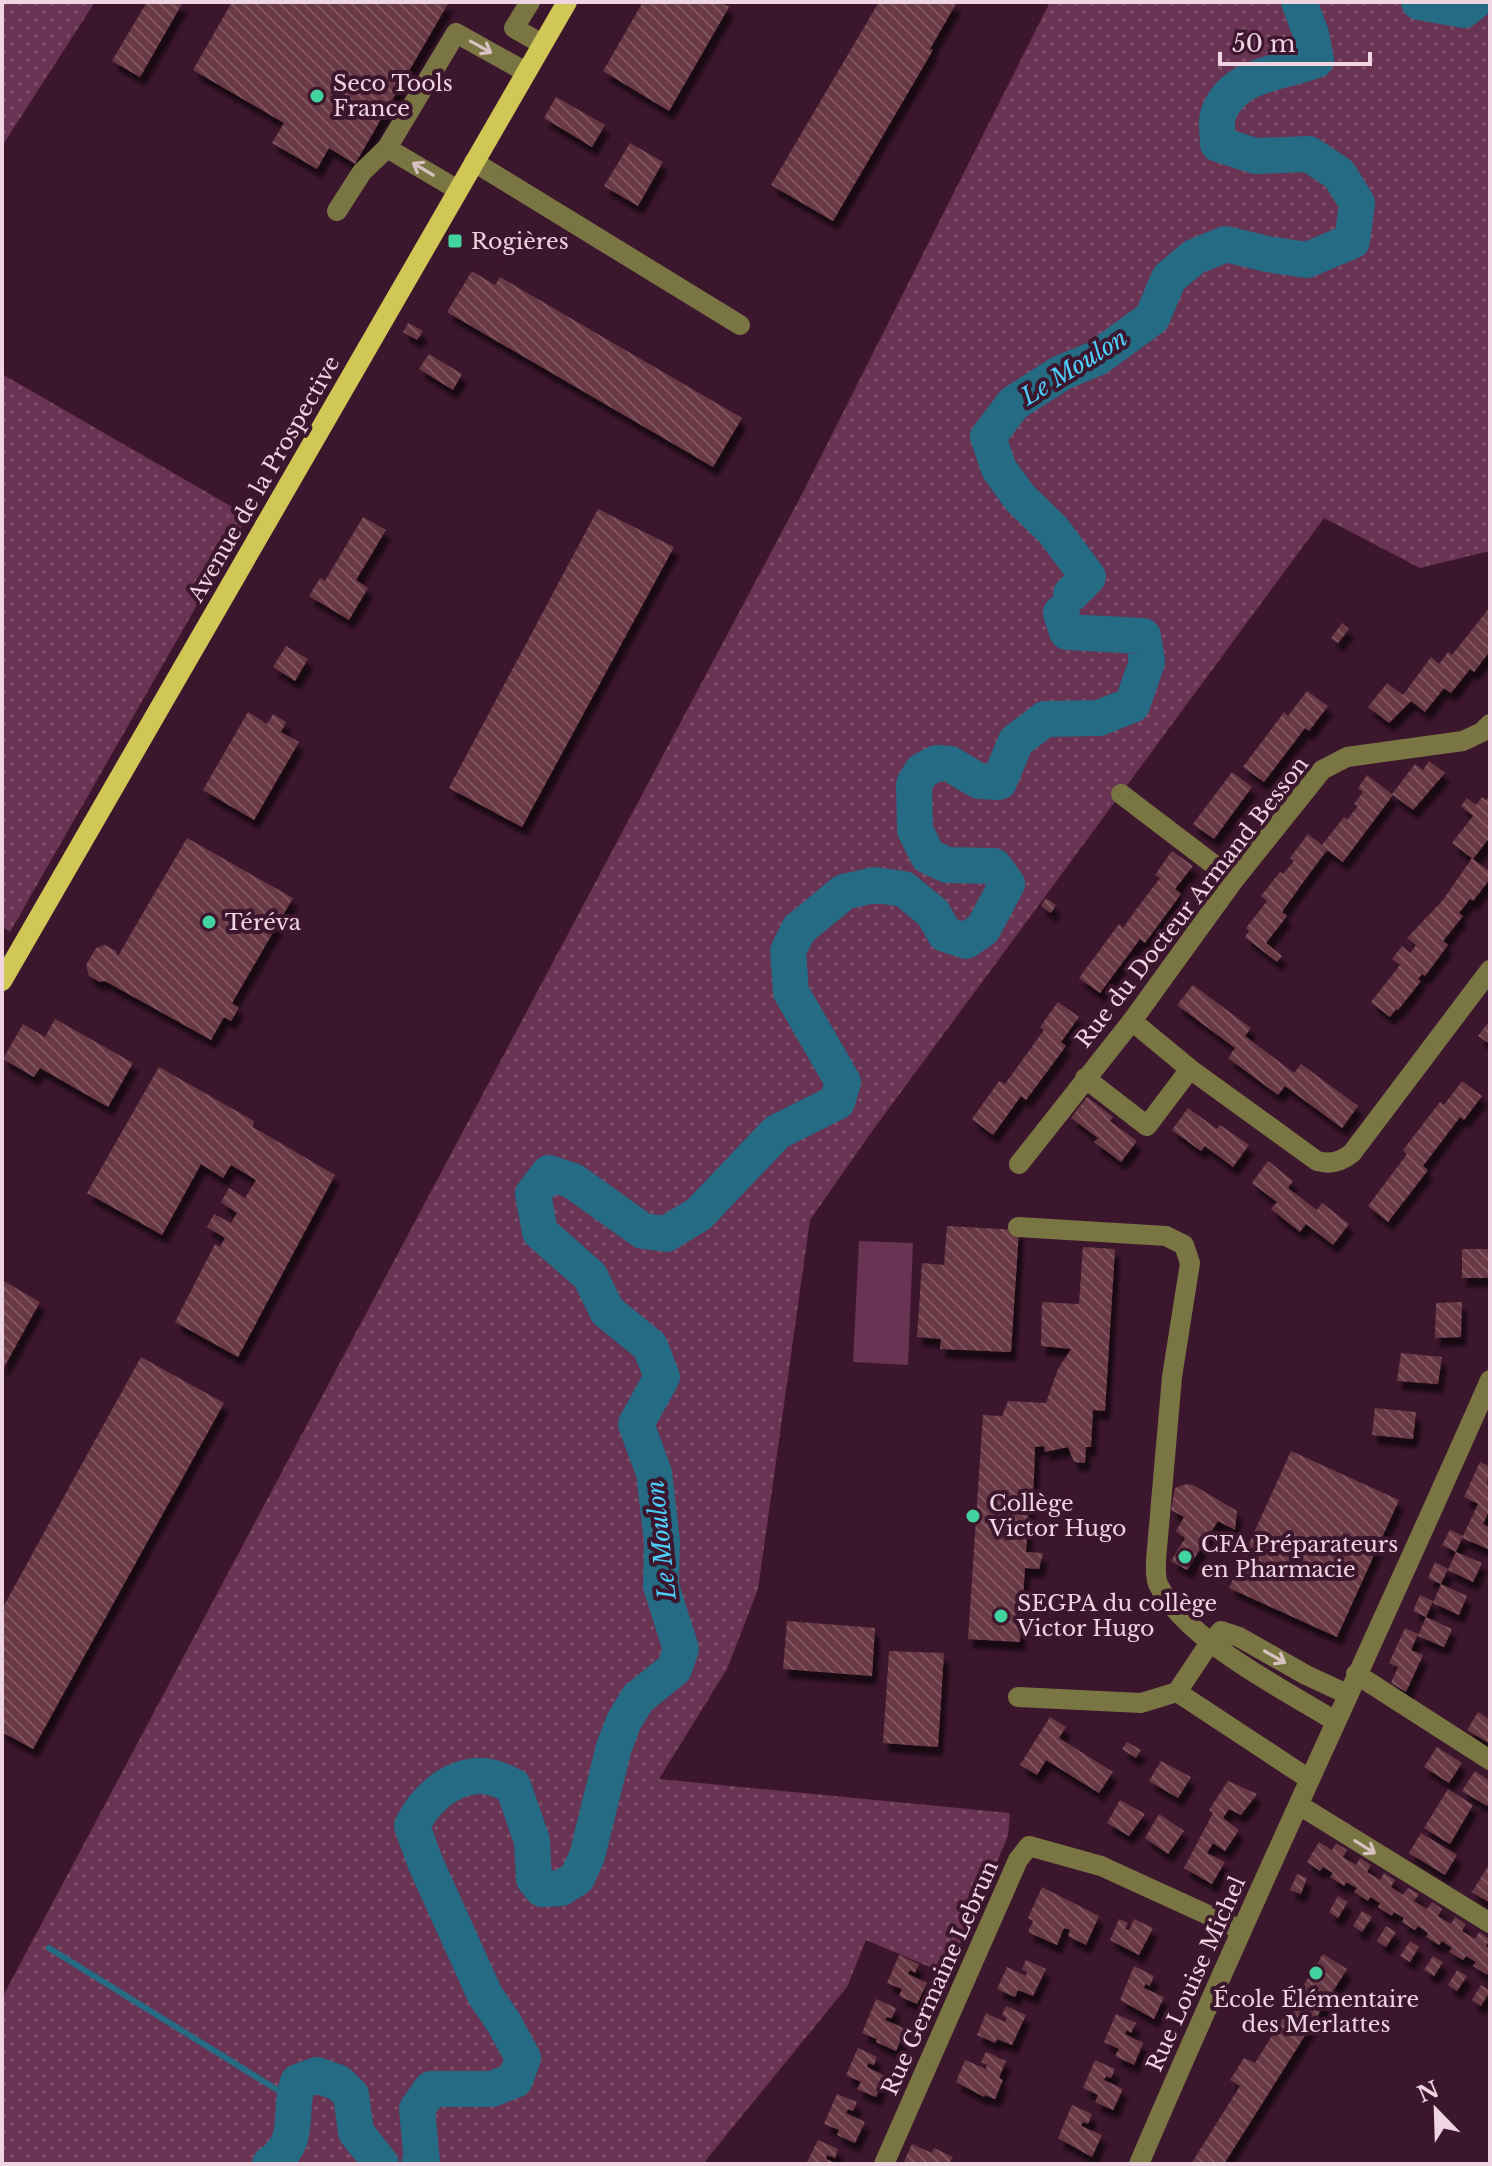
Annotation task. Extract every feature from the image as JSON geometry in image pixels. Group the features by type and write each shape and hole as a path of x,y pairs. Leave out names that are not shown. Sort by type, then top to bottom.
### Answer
{"main road":[{"name":"Avenue de la Prospective","path":"2,981 567,2"}],"street":[{"path":"530,2 514,28 542,44"},
{"path":"337,211 362,172 387,148 456,33 526,72"},
{"path":"387,148 458,190"},
{"path":"474,162 740,325"},
{"name":"Rue du Docteur Armand Besson","path":"1019,1164 1132,1021 1234,880 1329,764 1347,757 1463,741 1482,732 1490,724"},
{"path":"1121,794 1234,880"},
{"path":"1132,1021 1190,1069 1324,1163 1343,1160 1352,1153 1490,970"},
{"path":"1085,1078 1147,1126 1190,1069"},
{"path":"1018,1227 1166,1236 1184,1245 1190,1263 1172,1377 1156,1560 1157,1581 1167,1598 1209,1644 1335,1721"},
{"name":"Rue Louise Michel","path":"1139,2164 1241,1930 1490,1380"},
{"path":"1018,1697 1141,1703 1177,1692 1216,1633 1228,1632 1347,1694"},
{"path":"1356,1674 1490,1760"},
{"path":"1177,1692 1309,1779"},
{"path":"1299,1805 1490,1923"},
{"name":"Rue Germaine Lebrun","path":"884,2164 1018,1860 1029,1846 1101,1866 1241,1930"}],"shaded area":[{"path":"2,2 95,2 2,146"},
{"path":"1050,2 1490,2 1490,551 1420,568 1324,518 810,1220 758,1589 727,1669 659,1779 1010,1813 1008,1836 949,1975 866,1940 847,1987 706,2160 706,2164 2,2164 2,1998 802,494"},
{"path":"2,374 248,516 10,932 2,927"},
{"path":"859,1241 913,1243 908,1365 853,1362"}],"building":[{"path":"147,2 183,2 140,77 112,61"},
{"name":"Seco Tools France","path":"232,2 449,2 355,164 329,148 317,169 272,143 284,123 193,70"},
{"path":"643,2 720,2 729,7 669,111 603,71"},
{"path":"879,2 957,2 930,49 933,50 833,221 771,185"},
{"path":"556,97 605,125 592,147 544,118"},
{"path":"630,143 663,162 638,206 604,186"},
{"path":"472,271 495,285 500,277 742,418 713,467 447,312"},
{"path":"408,323 423,331 417,340 403,332"},
{"path":"429,354 462,374 453,390 419,369"},
{"path":"598,509 674,547 522,827 449,788"},
{"path":"363,517 386,530 356,580 368,588 349,620 309,596 320,578 325,581"},
{"path":"1490,607 1490,651 1474,672 1470,669 1451,693 1444,688 1425,712 1411,701 1389,723 1368,707 1387,683 1403,695 1431,657 1439,664 1448,652 1452,655"},
{"path":"1342,623 1349,629 1338,643 1331,638"},
{"path":"286,646 308,659 295,681 273,667"},
{"path":"1307,691 1328,706 1309,731 1305,728 1264,782 1243,767 1284,712 1288,716"},
{"path":"248,712 267,724 273,714 286,722 281,732 299,742 254,820 203,790"},
{"path":"1429,761 1445,773 1413,810 1393,795 1343,862 1327,850 1282,912 1287,916 1266,943 1282,956 1277,962 1245,937 1249,931 1246,928 1267,901 1261,896 1280,872 1283,874 1294,861 1290,858 1308,834 1322,845 1344,817 1347,820 1358,806 1354,804 1363,792 1358,788 1367,775 1392,794 1415,764 1423,770"},
{"path":"1232,772 1252,787 1214,839 1193,824"},
{"path":"1490,795 1490,837 1473,859 1452,843 1473,816 1461,806 1467,798 1476,805 1482,797 1486,800"},
{"name":"Téréva","path":"187,838 293,898 232,1003 239,1008 231,1021 224,1017 211,1040 105,981 100,982 89,976 86,965 96,948 105,945 116,951 118,956"},
{"path":"1172,851 1193,866 1175,889 1181,894 1145,943 1140,939 1100,993 1079,978 1119,924 1123,928 1160,878 1155,875"},
{"path":"1472,858 1490,872 1490,879 1459,913 1463,916 1443,941 1448,945 1390,1017 1371,1002 1400,965 1392,959 1402,946 1410,953 1416,945 1407,938 1443,900"},
{"path":"1046,898 1056,905 1051,913 1041,906"},
{"path":"1193,985 1251,1028 1245,1036 1294,1073 1301,1064 1358,1106 1342,1128 1285,1086 1278,1095 1228,1058 1235,1048 1177,1005"},
{"path":"1058,1002 1079,1017 1061,1042 1066,1046 1026,1100 1021,1096 993,1135 972,1119 999,1081 1005,1084 1044,1030 1040,1027"},
{"path":"55,1019 133,1063 108,1107 40,1068 34,1077 3,1059 23,1024 45,1037"},
{"path":"1490,1020 1490,1044 1478,1036"},
{"path":"159,1067 254,1121 253,1127 335,1175 238,1357 175,1322 215,1244 220,1247 225,1238 207,1227 214,1214 231,1223 237,1213 221,1202 229,1188 245,1198 256,1180 231,1165 223,1178 201,1164 162,1235 87,1193"},
{"path":"1462,1081 1482,1096 1464,1120 1460,1117 1423,1166 1428,1170 1388,1222 1368,1206 1407,1154 1403,1150 1440,1102 1444,1105"},
{"path":"1087,1097 1113,1117 1110,1121 1137,1141 1121,1162 1094,1142 1098,1138 1071,1118"},
{"path":"1188,1108 1217,1129 1220,1125 1249,1145 1233,1167 1205,1146 1201,1151 1172,1130"},
{"path":"1268,1161 1293,1181 1288,1188 1317,1210 1322,1203 1349,1224 1333,1245 1306,1224 1300,1232 1271,1209 1277,1202 1252,1183"},
{"path":"947,1226 1019,1230 1011,1352 940,1349 941,1339 917,1337 922,1263 944,1265"},
{"path":"1083,1247 1115,1249 1105,1411 1093,1410 1091,1447 1086,1447 1085,1463 1074,1462 1068,1447 1045,1452 1044,1446 1035,1447 1033,1506 1029,1505 1026,1552 1043,1553 1039,1569 1025,1568 1020,1642 968,1639 983,1415 1002,1416 1008,1401 1046,1403 1058,1369 1071,1349 1041,1346 1042,1302 1079,1304"},
{"path":"1462,1249 1488,1249 1488,1278 1462,1278"},
{"path":"2,1280 40,1302 2,1371"},
{"path":"1462,1302 1461,1337 1435,1338 1436,1303"},
{"path":"1401,1353 1442,1357 1438,1384 1397,1381"},
{"path":"141,1357 224,1403 33,1749 2,1732 2,1609"},
{"path":"1375,1408 1416,1412 1413,1439 1372,1435"},
{"path":"1291,1451 1399,1500 1337,1637 1229,1588"},
{"path":"1480,1462 1490,1467 1487,1484 1490,1486 1490,1509 1483,1524 1490,1528 1490,1546 1488,1549 1462,1538 1456,1552 1442,1545 1450,1530 1463,1536 1478,1504 1464,1497"},
{"path":"1187,1484 1237,1511 1235,1530 1218,1521 1187,1570 1171,1561 1185,1538 1176,1531 1184,1517 1171,1510 1175,1488"},
{"path":"1456,1552 1482,1563 1473,1582 1448,1570"},
{"path":"1435,1562 1448,1569 1441,1584 1428,1578"},
{"path":"1441,1584 1467,1596 1459,1615 1433,1603"},
{"path":"1420,1595 1433,1601 1426,1617 1413,1611"},
{"path":"1426,1617 1452,1629 1444,1647 1418,1636"},
{"path":"787,1621 875,1628 872,1676 783,1669"},
{"path":"1405,1628 1418,1634 1411,1650 1423,1655 1406,1692 1391,1683 1398,1667 1389,1663"},
{"path":"889,1651 944,1653 938,1747 883,1743"},
{"path":"1478,1712 1490,1720 1490,1744 1467,1730"},
{"path":"1050,1717 1066,1727 1059,1738 1113,1772 1099,1793 1046,1760 1037,1775 1020,1765"},
{"path":"1127,1742 1141,1750 1136,1758 1122,1749"},
{"path":"1437,1747 1462,1763 1449,1783 1424,1767"},
{"path":"1161,1761 1191,1777 1178,1798 1149,1781"},
{"path":"1475,1771 1490,1781 1487,1806 1462,1791"},
{"path":"1228,1781 1257,1794 1241,1815 1229,1809 1223,1818 1239,1830 1225,1851 1213,1843 1207,1853 1225,1862 1212,1884 1184,1868 1213,1813 1209,1810"},
{"path":"1448,1789 1473,1805 1450,1844 1424,1828"},
{"path":"1120,1800 1145,1814 1129,1836 1107,1823"},
{"path":"1159,1814 1184,1831 1168,1854 1145,1838"},
{"path":"1421,1833 1457,1855 1445,1875 1409,1853"},
{"path":"1319,1842 1332,1850 1336,1843 1347,1850 1343,1857 1356,1865 1360,1858 1371,1865 1367,1872 1380,1880 1384,1873 1395,1880 1391,1887 1403,1895 1408,1888 1419,1894 1414,1901 1427,1909 1432,1902 1442,1909 1438,1916 1451,1924 1455,1917 1466,1924 1462,1931 1475,1939 1479,1932 1490,1939 1486,1946 1490,1949 1490,1970 1487,1975 1473,1966 1476,1962 1466,1956 1463,1960 1449,1952 1452,1948 1442,1941 1439,1945 1426,1937 1428,1933 1418,1926 1415,1930 1402,1922 1404,1918 1394,1912 1392,1916 1378,1907 1380,1903 1370,1897 1368,1901 1354,1892 1357,1888 1346,1882 1344,1886 1330,1877 1333,1873 1323,1867 1320,1871 1307,1862"},
{"path":"1490,1863 1490,1903 1472,1892"},
{"path":"1297,1874 1307,1878 1301,1894 1290,1890"},
{"path":"1042,1887 1099,1916 1086,1945 1068,1936 1070,1930 1064,1928 1057,1945 1028,1932 1033,1921 1028,1918"},
{"path":"1338,1896 1348,1902 1338,1918 1329,1912"},
{"path":"1362,1911 1372,1917 1362,1932 1353,1926"},
{"path":"1119,1919 1128,1923 1125,1929 1129,1930 1134,1919 1153,1928 1139,1955 1110,1940"},
{"path":"1386,1926 1396,1932 1386,1947 1377,1941"},
{"path":"1410,1941 1419,1947 1410,1962 1400,1956"},
{"path":"1323,1954 1347,1969 1224,2164 1191,2164 1240,2086 1230,2080 1244,2058 1255,2063"},
{"path":"899,1955 919,1964 915,1973 910,1970 908,1974 927,1983 917,2004 899,1996 902,1989 887,1983"},
{"path":"1433,1956 1443,1962 1434,1976 1424,1970"},
{"path":"1026,1960 1046,1969 1033,1996 1018,1990 1015,1997 997,1989 1007,1967 1026,1976 1027,1972 1022,1969"},
{"path":"1134,1966 1154,1976 1150,1986 1145,1984 1144,1988 1164,1997 1154,2019 1120,2000"},
{"path":"1457,1970 1467,1976 1457,1991 1448,1985"},
{"path":"1481,1985 1490,1991 1481,2006 1472,2000"},
{"path":"876,1999 896,2008 892,2018 885,2020 906,2029 896,2051 862,2033"},
{"path":"1006,2006 1026,2015 1012,2045 997,2039 995,2043 977,2035 986,2013 1005,2022 1007,2018 1002,2015"},
{"path":"1116,2014 1136,2023 1131,2033 1127,2030 1125,2034 1143,2043 1134,2065 1115,2056 1119,2049 1104,2042"},
{"path":"858,2048 877,2057 874,2065 868,2063 867,2067 885,2076 876,2097 857,2089 861,2082 846,2075"},
{"path":"986,2052 1006,2061 999,2078 1003,2080 995,2099 984,2097 956,2082 965,2060 986,2069 987,2065 981,2062"},
{"path":"1095,2060 1115,2069 1111,2078 1106,2076 1104,2080 1123,2089 1113,2110 1095,2102 1098,2095 1083,2088"},
{"path":"837,2094 857,2102 853,2111 848,2109 846,2113 865,2122 855,2143 837,2135 839,2130 824,2124"},
{"path":"1072,2105 1092,2114 1088,2124 1083,2122 1081,2126 1102,2135 1092,2157 1058,2138"},
{"path":"818,2140 838,2149 835,2158 827,2155 826,2159 838,2164 806,2164"},
{"path":"912,2144 932,2153 934,2148 953,2157 949,2164 903,2164"}],"waterway":[{"name":"Le Moulon","path":"1071,594 1088,577 1053,530 1020,498 999,469 988,437 1014,403 1061,373 1097,358 1152,318 1169,278 1194,257 1226,244 1307,260 1352,241 1357,203 1339,174 1309,154 1255,156 1218,144 1219,112 1236,89 1261,76 1316,60 1311,34 1299,2"},
{"name":"Le Moulon","path":"1419,2 1464,10 1474,2"},
{"name":"Le Moulon","path":"419,2164 422,2162 417,2109 431,2089 492,2089 515,2080 523,2058 485,1995 412,1826 423,1808 446,1787 465,1778 495,1778 513,1786 532,1841 534,1879 542,1889 561,1888 577,1878 587,1856 614,1747 624,1721 638,1698 674,1669 681,1649 661,1586 662,1541 654,1473 636,1424 662,1377 650,1346 607,1311 590,1276 540,1232 533,1194 549,1173 573,1181 643,1231 666,1234 699,1214 777,1132 837,1102 843,1082 791,992 788,951 799,929 844,892 874,885 904,889 933,913 945,934 966,941 983,929 1007,884 994,866 947,865 928,856 915,830 914,784 922,771 937,763 950,764 979,781 999,782 1016,741 1045,719 1099,718 1132,705 1147,662 1143,636 1067,632 1061,613"},
{"path":"49,1948 292,2099"},
{"name":"Le Moulon","path":"270,2164 281,2155 291,2136 298,2082 317,2075 339,2083 351,2095 356,2132 381,2164"}],"place":[{"name":"Seco Tools France","path":"317,96"},
{"name":"Rogières","path":"455,241"},
{"name":"Téréva","path":"209,922"},
{"name":"Collège Victor Hugo","path":"973,1516"},
{"name":"CFA Préparateurs en Pharmacie","path":"1185,1557"},
{"name":"SEGPA du collège Victor Hugo","path":"1001,1616"},
{"name":"École Élémentaire des Merlattes","path":"1316,1973"}]}
